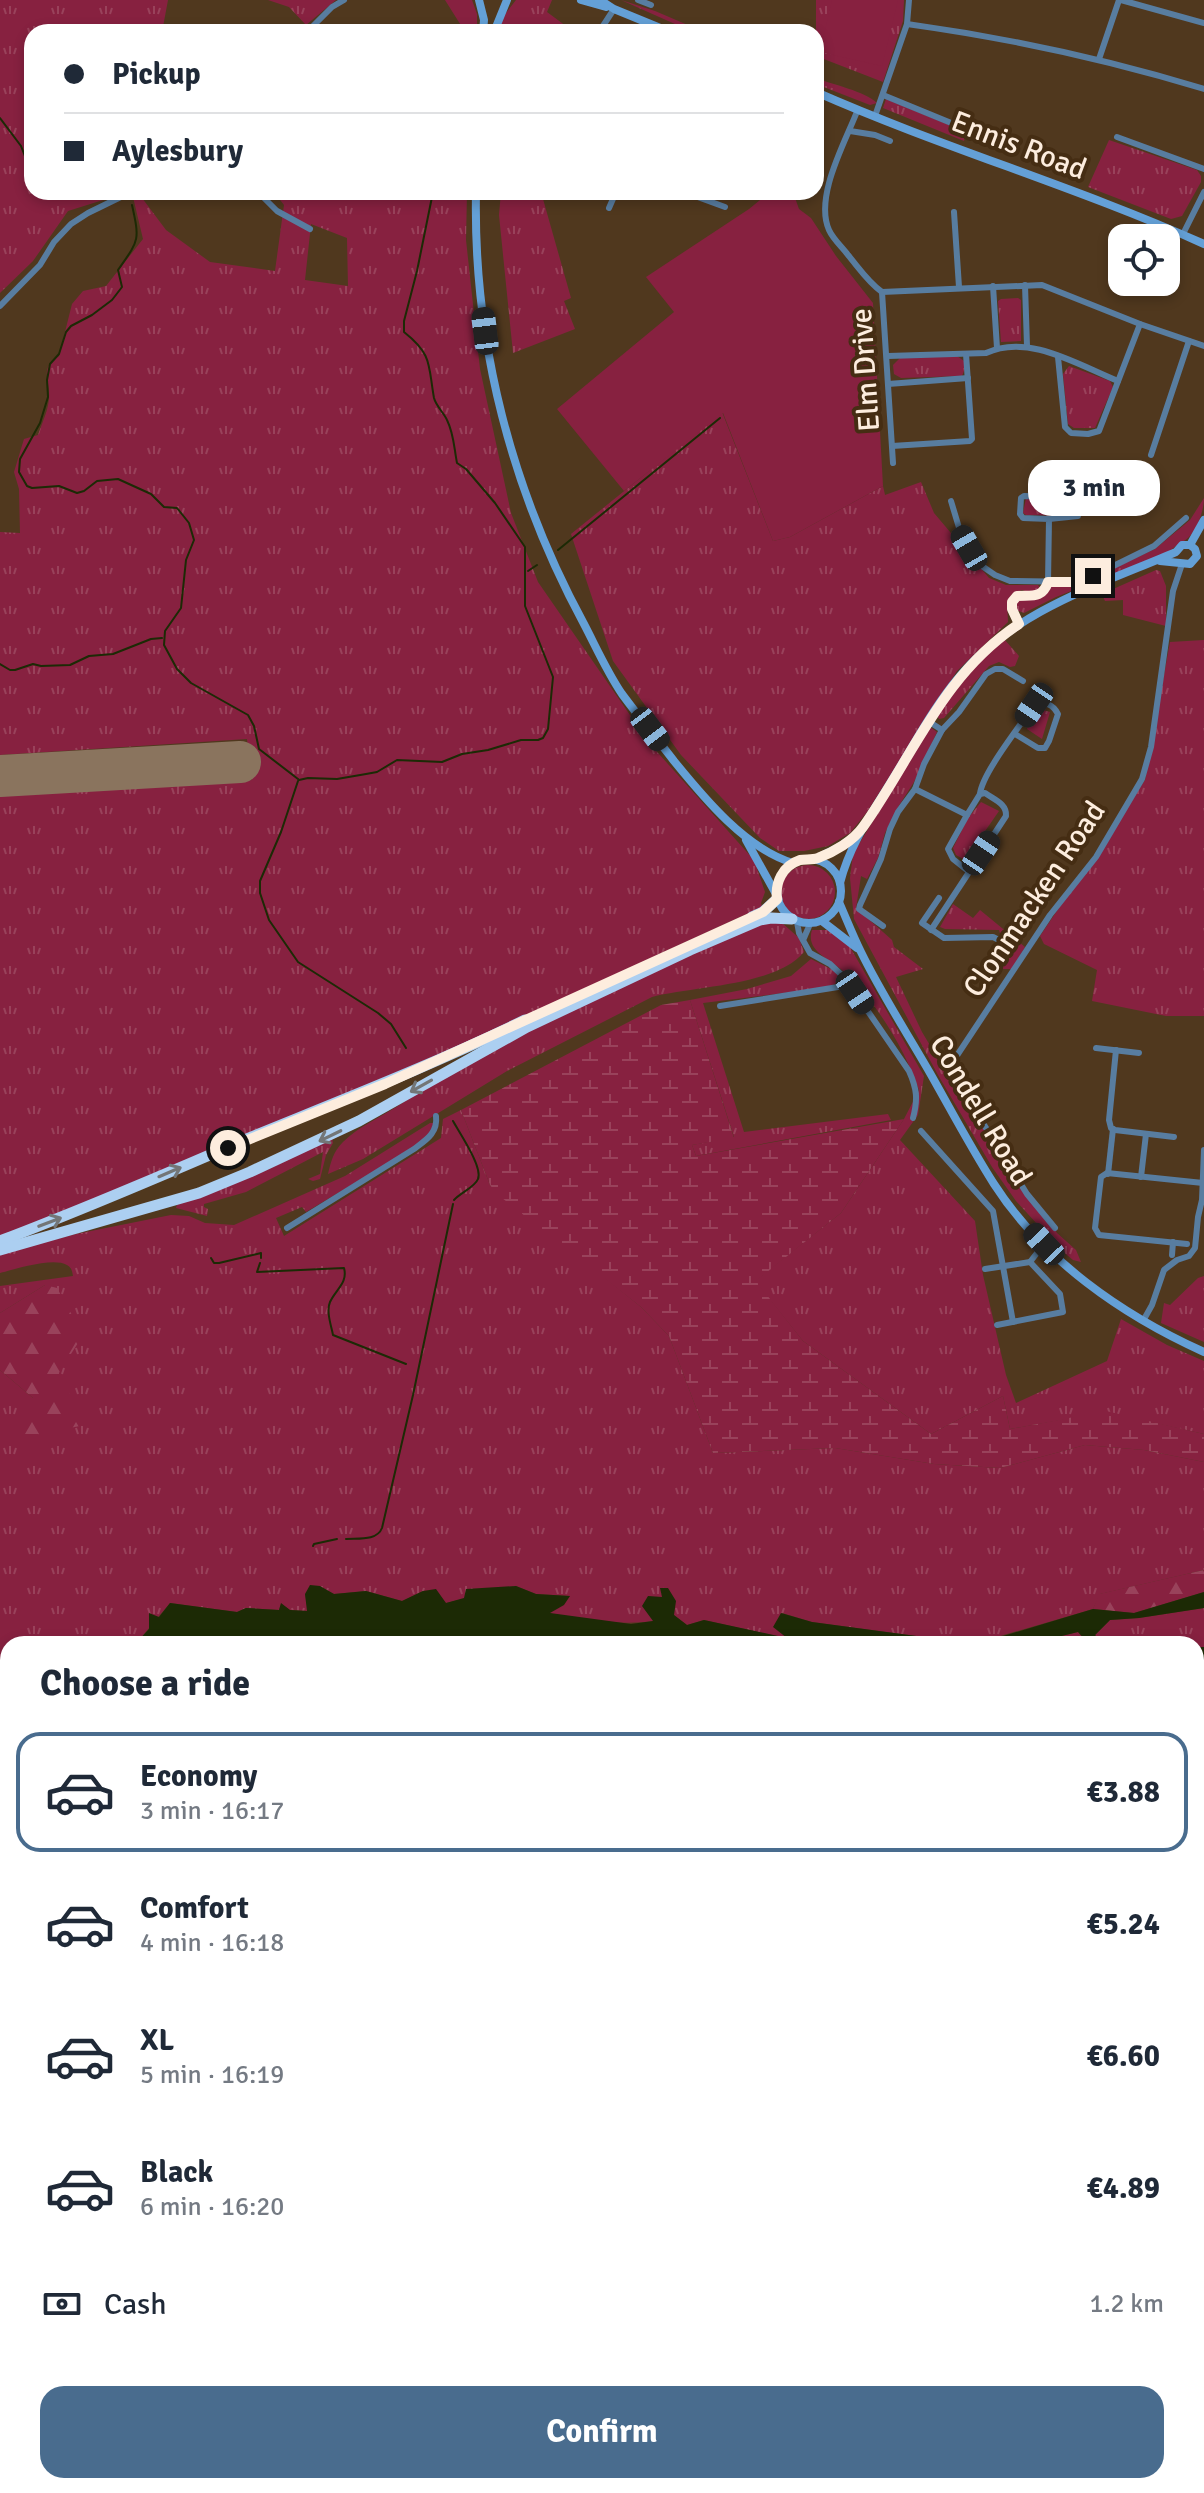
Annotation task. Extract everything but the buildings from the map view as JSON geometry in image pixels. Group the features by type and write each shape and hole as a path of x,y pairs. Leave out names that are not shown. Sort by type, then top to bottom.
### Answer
{"highway":[{"path":"0,1241 99,1204 250,1138 385,1084 763,912 777,897"},
{"path":"0,1250 199,1193 250,1172 328,1137 527,1027 633,976 760,920 794,920"}],"main road":[{"path":"479,0 484,24"},
{"path":"497,24 507,0"},
{"path":"581,0 601,3 651,24"},
{"name":"Ennis Road","path":"824,95 1043,178 1204,244"},
{"path":"476,200 480,285 491,374 511,450 538,530 571,602 621,692 688,779 743,834 778,859 793,863"},
{"path":"1190,545 1204,520"},
{"path":"743,834 765,871 780,907 794,920 810,924 822,921 839,902 845,862 859,833 928,721 956,680 977,657 999,638 1047,608 1156,561 1179,559 1190,564 1200,560 1190,545 1182,545 1179,559"},
{"path":"814,860 859,833"},
{"path":"777,897 778,880 799,860 814,860 827,865 840,883"},
{"name":"Condell Road","path":"839,902 861,952 995,1186 1044,1244 1083,1280 1143,1321 1204,1352"},
{"path":"822,921 861,952"}],"street":[{"path":"315,24 344,0"},
{"path":"638,0 651,5"},
{"path":"875,116 907,24 909,0"},
{"path":"1099,59 1120,0 1204,23"},
{"path":"601,3 603,24"},
{"path":"603,24 614,9"},
{"path":"907,24 1016,41 1099,59 1204,89"},
{"path":"883,95 961,127"},
{"name":"Elm Drive","path":"858,109 825,197 824,212 829,231 872,285 882,292 893,463"},
{"path":"850,131 890,141"},
{"path":"1117,137 1204,169"},
{"path":"1183,234 1204,192"},
{"path":"0,306 40,265 54,242 71,224 115,200"},
{"path":"266,200 277,211 310,229"},
{"path":"609,208 612,200"},
{"path":"706,200 725,207"},
{"path":"954,212 959,287"},
{"path":"1025,285 1027,346"},
{"path":"882,292 1042,285 1204,346"},
{"path":"993,286 997,348"},
{"path":"1058,357 1065,427 1071,433 1099,431 1140,324"},
{"path":"1151,455 1189,341"},
{"path":"888,356 986,353 997,348 1027,346 1118,381"},
{"path":"892,446 970,441 974,435 966,354"},
{"path":"1058,369 1071,362"},
{"path":"888,384 968,378"},
{"path":"1079,496 1078,516 1049,519 1023,518 1020,514 1021,498 1024,496 1079,496 1141,499"},
{"path":"951,501 960,531 979,564 1010,581 1078,582 1154,546 1186,518"},
{"path":"1019,624 1012,602 1017,596 1038,596 1045,591 1048,582 1049,519"},
{"name":"Clonmacken Road","path":"1055,1228 1027,1194 950,1070 1050,915 1096,857 1142,779 1151,747 1179,559"},
{"path":"1013,675 1019,666"},
{"path":"883,926 859,909 860,905 881,859 890,829 915,789 942,730 986,674 1003,669 1023,681"},
{"path":"968,871 953,859 948,849 980,794 981,784 1034,705 1047,703 1055,708 1058,714 1045,748 1038,748 1015,734"},
{"path":"928,721 942,730"},
{"path":"915,789 967,815"},
{"path":"931,930 1006,816 1004,806 985,793 980,794"},
{"path":"939,898 922,923 931,930 944,938 993,937 1007,944"},
{"path":"794,920 810,953 830,964 845,978 909,1071 917,1088 913,1118"},
{"path":"804,938 810,924"},
{"path":"720,1006 838,987 845,978"},
{"path":"1096,1048 1139,1053"},
{"path":"1108,1174 1113,1129 1109,1120 1116,1050"},
{"path":"287,1228 414,1149 433,1134 437,1125 436,1116"},
{"path":"1113,1129 1174,1137"},
{"path":"921,1131 993,1211 1013,1322"},
{"path":"1141,1177 1146,1134"},
{"path":"1143,1321 1164,1270 1194,1252 1204,1150"},
{"path":"1187,1244 1096,1233 1101,1177 1108,1174 1203,1183"},
{"path":"1172,1255 1173,1242"},
{"path":"985,1269 1030,1262 1044,1244"},
{"path":"997,1325 1063,1312 1060,1294 1030,1262"}],"green space":[{"path":"0,0 168,0 164,24 24,24 24,200 103,200 68,211 33,261 0,293"},
{"path":"268,0 336,0 307,24 289,7"},
{"path":"445,0 472,0 477,24 460,24"},
{"path":"516,0 552,0 547,12 563,24 499,24"},
{"path":"621,0 685,24 675,24"},
{"path":"816,0 904,0 903,21 883,82 824,59 824,24 816,24"},
{"path":"832,0 898,0 882,66 824,53 824,35"},
{"path":"824,81 877,103 870,105 824,87"},
{"path":"886,99 966,132 964,141 883,108"},
{"path":"1109,140 1197,170 1201,182 1182,216 1171,219 1088,187"},
{"path":"134,200 144,200 166,230 210,262 275,271 284,205 280,200 467,200 466,240 480,369 511,513 538,582 650,744 754,860 765,892 762,907 457,1047 0,1238 0,794 252,780 247,739 0,755 0,532 20,533 19,489 14,472 24,439 38,435 45,416 49,397 47,370 59,356 72,304 83,291 106,286 143,239","holes":["311,224 347,238 348,286 305,280"]},
{"path":"500,200 543,200 571,298 564,301 575,329 513,353 499,215"},
{"path":"760,200 796,200 799,209 811,218 873,303 883,486 790,537 773,541 723,413 624,491 557,409 674,312 646,277"},
{"path":"1021,300 1021,341 1001,342 998,301"},
{"path":"957,356 964,361 962,376 901,378 894,374 893,365 900,358"},
{"path":"1069,366 1110,381 1113,387 1095,428 1074,428 1068,424 1063,374"},
{"path":"722,412 773,541 790,537 883,486 885,495 921,482 934,513 989,578 1006,585 1038,585 1040,588 1030,593 1022,590 1012,594 1007,603 1008,622 957,671 867,812 850,833 828,846 804,851 779,851 760,838 681,755 613,661 571,534"},
{"path":"1026,498 1073,499 1077,502 1076,514 1026,515 1023,513"},
{"path":"1204,498 1193,532 1168,553 1056,597 1024,613 1016,610 1020,599 1042,596 1051,586 1078,585 1155,549 1190,520"},
{"path":"1156,570 1160,571 1166,586 1166,626 1123,615 1123,600 1105,601 1102,594"},
{"path":"1004,639 1019,656 1015,666 999,662 989,666 944,718 939,719 935,712 977,661"},
{"path":"1204,640 1204,1016 1166,1016 1092,1001 1097,970 1044,944 1040,936 1145,780 1170,642"},
{"path":"1035,711 1050,712 1042,739 1026,725"},
{"path":"930,727 937,732 914,782 885,833 878,858 867,879 861,876 856,908 892,940 894,947 923,969 896,977 922,1032 950,1079 1057,1233 1076,1250 1081,1262 1073,1260 1061,1250 1016,1201 992,1167 938,1075 854,919 850,878 853,854"},
{"path":"981,802 999,811 965,860 956,855 953,848 968,818"},
{"path":"808,865 827,873 835,892 827,911 808,919 789,911 781,892 789,873"},
{"path":"953,904 973,918 980,910 1025,947 1012,969 1003,969 1004,951 1013,949 1014,942 1009,937 1001,937 999,930 940,927"},
{"path":"769,921 781,922 799,938 804,952 791,963 755,978 652,997 507,1071 363,1159 328,1174 335,1153 349,1136 491,1049 582,1003"},
{"path":"812,930 830,930 846,940 924,1076 918,1115 900,1140 975,1221 983,1275 1006,1375 1016,1403 1107,1361 1121,1319 1167,1345 1204,1361 1204,1434 1106,1412 1010,1429 1003,1396 931,1434 803,1341 755,1281 841,1213 904,1119 919,1090 888,1026 855,983 815,949"},
{"path":"811,959 833,970 839,977 835,984 703,1003 744,1132 888,1114 891,1120 696,1156 692,1145 734,1137 690,1000 747,989 791,976"},
{"path":"690,1000 734,1138 692,1145 696,1156 904,1119 841,1213 756,1281 803,1341 931,1434 1003,1396 1010,1429 1106,1411 1204,1434 1204,1462 1144,1450 1085,1445 1000,1468 934,1464 835,1448 713,1453 669,1336 641,1307 497,1194 490,1185 461,1110 661,1005"},
{"path":"461,1110 490,1185 641,1307 669,1336 713,1453 835,1448 934,1464 1000,1468 1085,1445 1144,1450 1204,1462 1204,1570 1100,1594 1093,1609 1000,1636 916,1636 812,1622 782,1613 789,1636 776,1636 704,1620 687,1625 674,1615 663,1597 655,1598 654,1621 601,1621 548,1613 570,1596 536,1594 516,1586 446,1603 423,1591 402,1601 366,1591 334,1594 324,1589 305,1594 308,1611 290,1610 281,1604 279,1610 246,1608 237,1612 170,1603 142,1636 0,1636 0,1370 33,1398 57,1375 45,1285 0,1313 0,1286 73,1276 67,1265 53,1262 0,1273 0,1254 76,1234 171,1215 189,1216 205,1223 234,1225 345,1176 434,1123 431,1133 410,1150 306,1212 302,1207 276,1218 284,1236 441,1138 443,1119"},
{"path":"332,1138 320,1179 308,1179 320,1174 323,1152 246,1192 204,1204 208,1209 207,1216 176,1208 269,1169"},
{"path":"1204,1276 1204,1342 1161,1323 1164,1303 1170,1305"},
{"path":"45,1285 57,1288 83,1335 57,1376 90,1424 24,1437 19,1418 33,1398 0,1370 0,1313"},
{"path":"1204,1570 1204,1592 1134,1613 1093,1609 1099,1594"},
{"path":"1204,1608 1204,1636 1095,1635 1110,1620"},
{"path":"1078,1632 1082,1636 1062,1636"}],"shaded area":[{"path":"310,1585 320,1586 334,1594 366,1591 402,1601 423,1591 436,1589 446,1603 464,1598 466,1589 516,1586 536,1594 570,1596 564,1605 550,1613 631,1624 653,1621 642,1606 648,1596 662,1597 660,1588 668,1588 676,1601 674,1615 687,1625 704,1620 778,1636 143,1636 149,1629 149,1613 159,1617 170,1603 237,1612 246,1608 279,1610 281,1603 290,1610 307,1611 305,1594"},
{"path":"1204,1592 1204,1608 1110,1620 1096,1636 1082,1636 1078,1632 1062,1636 1003,1636 1093,1609 1134,1613"},
{"path":"781,1613 812,1622 916,1636 784,1636 773,1627"}],"waterway":[{"path":"0,118 24,154"},
{"path":"299,780 337,779 377,772 397,760 442,762 521,740 538,740 548,729 553,677 525,606 525,547 495,503 457,463 449,425 434,398 428,361 420,347 404,332 431,200"},
{"path":"132,205 137,233 130,252 118,270 122,287 112,300 66,332 59,354 50,364 48,397 40,423 20,459 19,472 27,486 32,488 59,486 77,493 97,481 118,479 151,494 164,507 177,508 189,523 194,540 186,560 181,608 165,631 164,645 177,669 191,683 248,715 259,749 298,779"},
{"path":"558,550 720,418"},
{"path":"528,571 537,565"},
{"path":"0,664 10,670 33,664 70,665 89,656 113,654 151,639 162,638"},
{"path":"298,781 260,881 260,893 269,920 298,962 378,1013 391,1024 406,1048"},
{"path":"453,1121 474,1158 479,1174 474,1185 454,1200"},
{"path":"346,1539 372,1537 382,1528 453,1204"},
{"path":"211,1258 214,1263 261,1253 261,1258"},
{"path":"260,1263 257,1272 344,1268 343,1282 329,1306 333,1335 406,1364"},
{"path":"313,1546 337,1539"}],"runway":[{"path":"0,776 240,762"}],"route":[{"path":"228,1148 385,1084 763,912 777,899 778,880 793,863 814,860 859,833 956,680 977,657 1019,624 1012,609 1012,602 1017,596 1038,596 1045,591 1048,582 1078,582 1093,576"}]}
